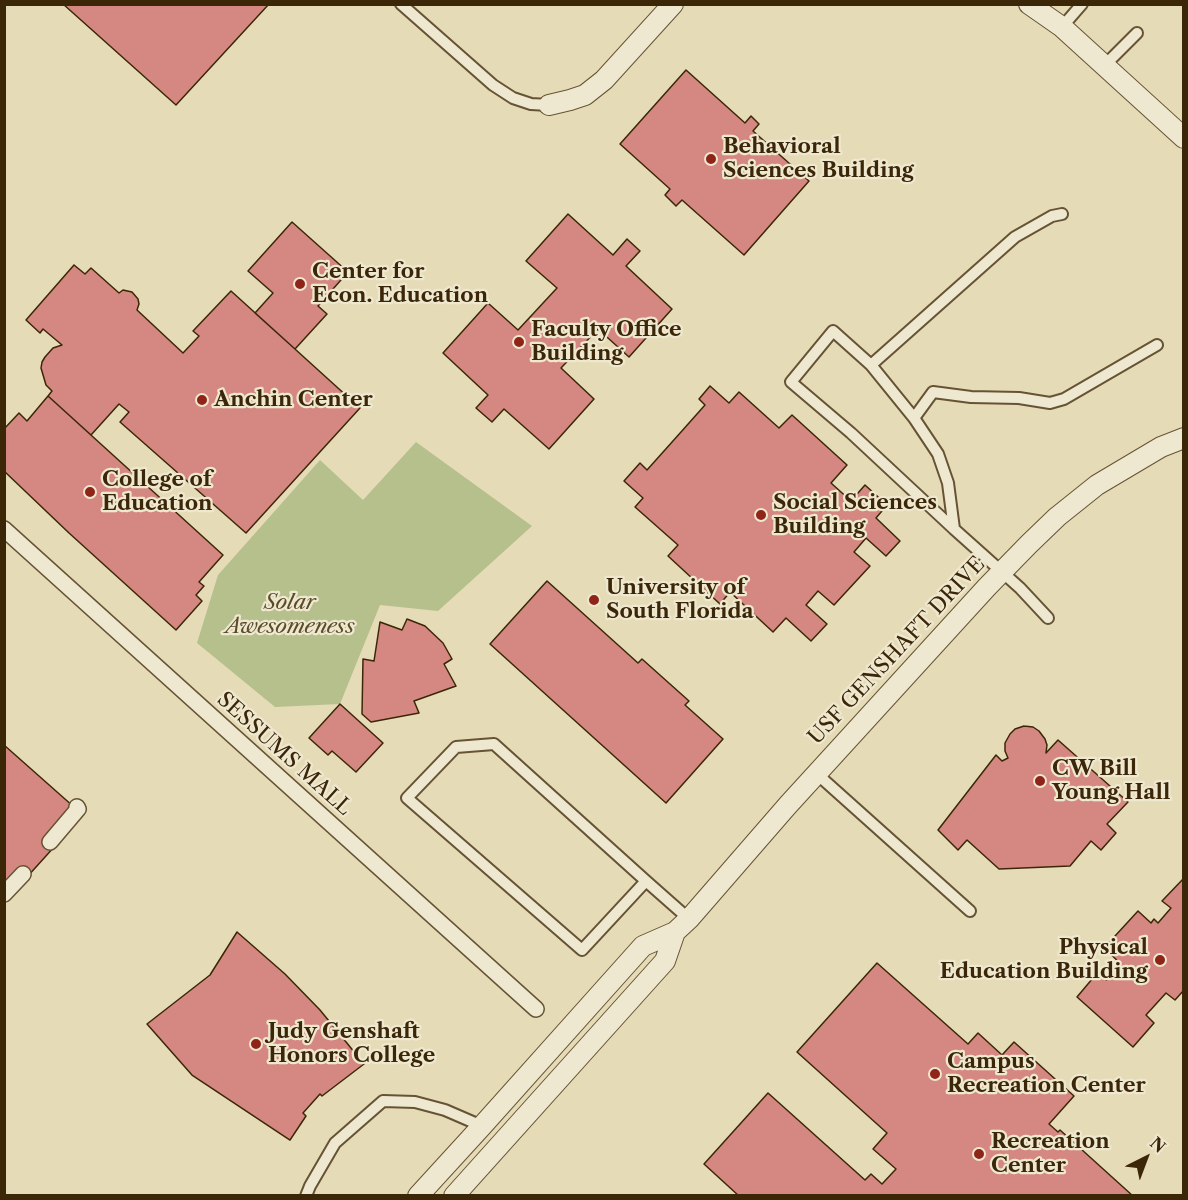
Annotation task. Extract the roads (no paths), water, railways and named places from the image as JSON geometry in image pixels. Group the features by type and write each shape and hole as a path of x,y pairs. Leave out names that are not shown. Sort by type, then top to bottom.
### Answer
{"street":[{"path":"549,105 585,95 604,81 673,4"},
{"path":"1029,4 1062,27 1184,138"},
{"name":"USF GENSHAFT DRIVE","path":"682,926 1002,572 1057,517 1097,485 1161,447 1184,438"},
{"name":"SESSUMS MALL","path":"4,529 536,1009"},
{"path":"50,842 78,810 76,807"},
{"path":"4,894 23,874"},
{"path":"418,1196 643,946 682,926"},
{"path":"454,1196 665,961 682,926"}],"lane":[{"path":"401,4 493,85 513,98 531,104 549,105"},
{"path":"1062,27 1082,4"},
{"path":"1104,66 1137,33"},
{"path":"871,365 1015,237 1052,216 1062,214"},
{"path":"954,530 948,483 938,454 914,418 871,365 833,330 791,382 850,433 954,530 1020,588 1048,618"},
{"path":"914,418 933,392 971,397 1019,398 1050,403 1064,399 1157,345"},
{"path":"646,881 582,950 407,798 456,747 494,744 646,881 682,926"},
{"path":"817,774 970,911"},
{"path":"306,1196 335,1143 383,1101 415,1102 445,1110 482,1126"}],"place":[{"name":"Behavioral Sciences Building","path":"711,159"},
{"name":"Center for Econ. Education","path":"300,284"},
{"name":"Faculty Office Building","path":"519,342"},
{"name":"Anchin Center","path":"202,400"},
{"name":"College of Education","path":"90,492"},
{"name":"Social Sciences Building","path":"761,515"},
{"name":"University of South Florida","path":"594,600"},
{"name":"CW Bill Young Hall","path":"1040,781"},
{"name":"Physical Education Building","path":"1160,960"},
{"name":"Judy Genshaft Honors College","path":"256,1044"},
{"name":"Campus Recreation Center","path":"935,1074"},
{"name":"Recreation Center","path":"979,1154"}],"park label":[{"name":"Solar Awesomeness","path":"290,615"}]}
